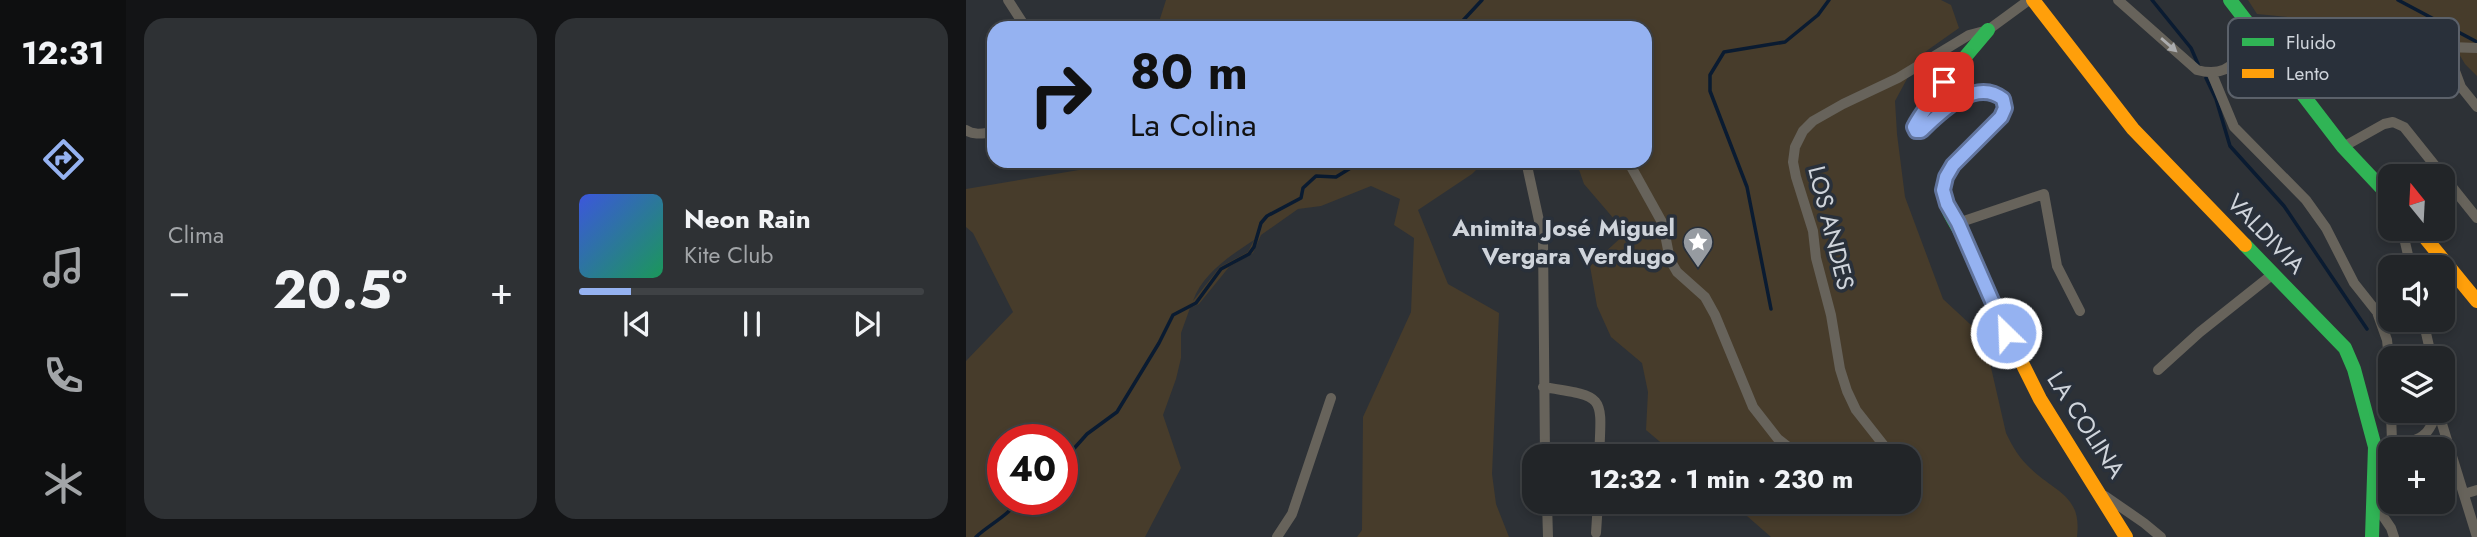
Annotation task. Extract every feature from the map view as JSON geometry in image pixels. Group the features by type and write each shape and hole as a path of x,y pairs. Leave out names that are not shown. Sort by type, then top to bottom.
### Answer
{"street":[{"path":"1008,0 1022,21"},
{"name":"LOS ANDES","path":"1883,444 1856,410 1840,369 1831,315 1816,258 1813,231 1796,177 1793,162 1795,147 1803,131 1813,121 1898,78 1961,39 1988,30 2031,0"},
{"name":"VALDIVIA","path":"2031,0 2133,129 2345,348 2354,369 2375,447 2372,537"},
{"path":"2118,0 2197,70 2211,74 2228,67"},
{"path":"2230,0 2243,18"},
{"name":"LA COLINA","path":"1988,30 1960,61 1914,127 1916,131 1921,131 1943,110 1970,95 1988,92 2003,99 2005,108 2001,117 1953,165 1943,190 2006,333 2037,394 2104,496 2126,537"},
{"path":"2459,47 2477,48"},
{"path":"2211,74 2234,127 2306,200 2326,228 2354,283 2377,312 2388,346"},
{"path":"2459,84 2477,107"},
{"path":"2305,98 2343,147 2378,184"},
{"path":"2343,147 2384,124 2393,122 2404,127 2477,218"},
{"path":"966,130 979,134 987,133"},
{"path":"1528,168 1543,239 1545,444"},
{"path":"1632,168 1663,224 1670,260 1677,272 1705,297 1753,407 1784,444"},
{"path":"1958,223 2044,194 2057,265 2080,311"},
{"path":"2429,242 2477,301"},
{"path":"2158,370 2200,332 2273,274"},
{"path":"1544,387 1587,394 1599,404 1600,444"},
{"path":"1277,537 1292,514 1331,398"},
{"path":"2421,437 2432,423"},
{"path":"2441,423 2477,537"},
{"path":"2464,494 2477,490"},
{"path":"2104,496 2161,537"},
{"path":"2373,503 2391,528 2394,537"},
{"path":"1547,514 1548,537"},
{"path":"1596,533 1597,514"}],"shaded area":[{"path":"1166,0 1941,0 1951,5 1959,28 1915,59 1914,66 1895,101 1905,197 1943,299 1984,337 2008,438 2027,465 2071,504 2078,523 2077,537 1771,537 1745,514 1921,514 1921,444 1663,444 1646,430 1648,392 1642,363 1611,337 1597,306 1590,266 1626,233 1584,184 1578,168 1652,168 1652,21 1159,21"},
{"path":"2248,0 2477,0 2477,76 2459,54 2459,18 2297,18 2257,14"},
{"path":"1091,168 1478,168 1418,210 1448,284 1499,313 1492,474 1496,504 1509,537 1357,537 1362,530 1363,417 1411,312 1414,238 1394,225 1400,199 1371,186 1321,206 1298,209 1261,235 1253,253 1229,267 1199,304 1190,308 1181,333 1181,358 1176,379 1163,415 1181,468 1145,537 966,537 966,361 1013,312 973,233 966,227 966,189","holes":["1254,240 1248,252 1220,267 1193,301 1210,274"]}],"waterway":[{"path":"1462,21 1482,0"},
{"path":"1771,309 1747,187 1710,91 1710,75 1724,52 1785,42 1818,15 1829,0"},
{"path":"2152,0 2191,48 2198,64"},
{"path":"2398,0 2432,18"},
{"path":"2459,32 2477,42"},
{"path":"2206,78 2216,99 2230,146 2284,206 2367,329"},
{"path":"1078,444 1117,412 1173,315 1196,303 1221,269 1249,254 1254,247 1261,223 1267,216 1301,198 1303,188 1316,176 1336,177 1351,168"},
{"path":"976,537 1004,515"}],"traffic: fast":[{"path":"2230,0 2244,18"},
{"path":"1988,30 1944,82 1917,121 1915,129 1921,131 1949,107 1973,94 1984,91 1995,93 2004,101 1996,123 1954,163 1943,187 1949,211 1969,247 1997,313"},
{"path":"2305,98 2343,147 2378,184"},
{"path":"2245,245 2345,348 2354,369 2375,447 2372,537"}],"traffic: slow":[{"path":"2033,0 2133,129 2245,245"},
{"path":"2429,242 2477,301"},
{"path":"1997,313 2040,399 2126,537"}],"place":[{"name":"Animita José Miguel Vergara Verdugo","path":"1698,269"}],"route":[{"path":"1944,82 1917,121 1914,127 1916,131 1921,131 1956,101 1970,95 1988,92 2003,99 2005,108 2001,117 1953,165 1943,190 2006,333"}]}
